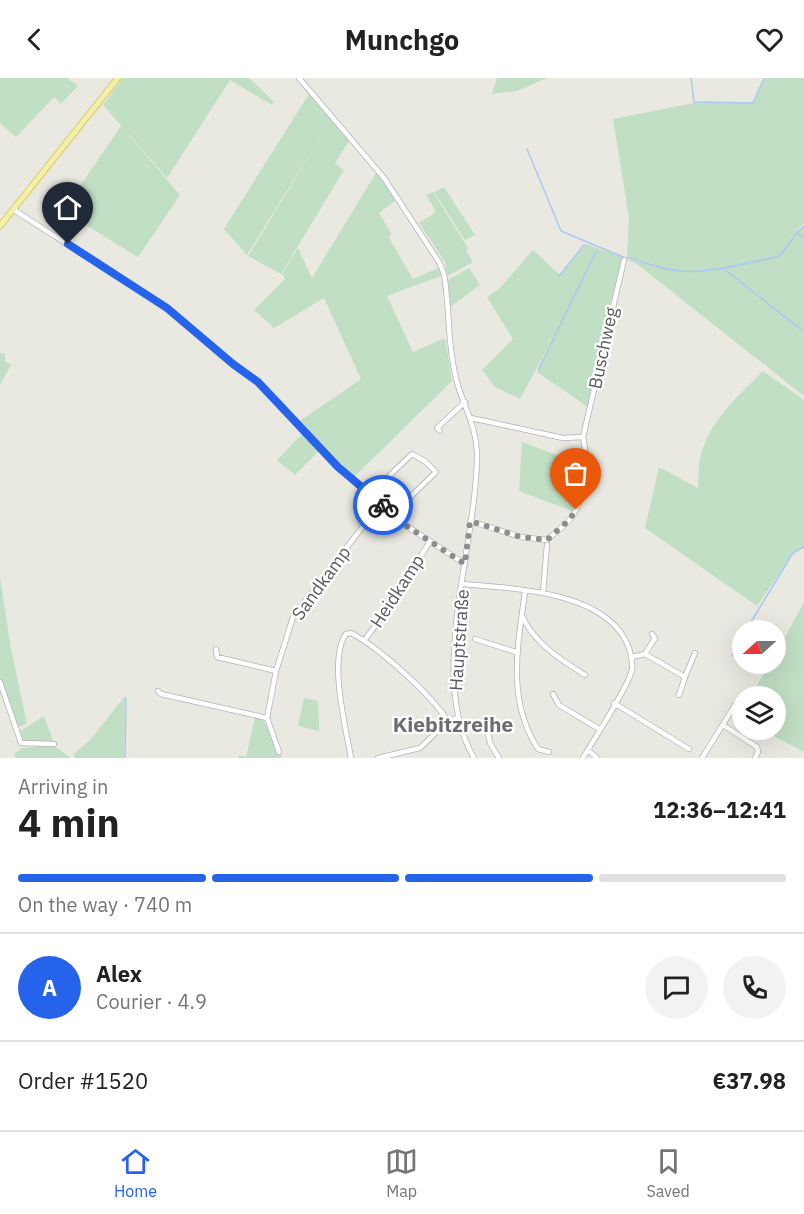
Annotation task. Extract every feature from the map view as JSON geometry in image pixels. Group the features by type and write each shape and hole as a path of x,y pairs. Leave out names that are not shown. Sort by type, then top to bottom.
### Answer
{"main road":[{"path":"0,226 118,78"}],"street":[{"name":"Hauptstraße","path":"298,78 384,178 439,262 445,280 456,379 471,418 477,454 453,672 458,718 471,757"},
{"path":"14,210 167,308 233,364 258,382 352,480 430,541 465,564"},
{"name":"Buschweg","path":"470,521 521,537 547,540 569,520 576,510 587,454 583,436 624,260"},
{"path":"440,431 437,428 465,402"},
{"path":"471,418 563,438 583,436"},
{"path":"412,454 436,469 408,499 395,491 386,482 387,478 412,454"},
{"name":"Sandkamp","path":"267,718 276,671 293,617 381,503 395,491"},
{"name":"Heidkamp","path":"364,641 399,593 430,541"},
{"path":"543,592 547,545"},
{"path":"463,584 543,592 586,607 613,623 626,639 632,657 631,674 583,758"},
{"path":"525,591 516,652 517,692 521,716 538,749 549,752"},
{"path":"522,616 528,630 549,651 585,675"},
{"path":"359,758 351,758 339,666 341,646 346,634 351,633 364,641 416,685 448,721"},
{"path":"645,654 655,638 652,634"},
{"path":"475,639 516,652"},
{"path":"216,649 217,657 276,671"},
{"path":"679,695 695,653"},
{"path":"632,657 645,654 685,677"},
{"path":"0,682 21,743 54,744"},
{"path":"158,691 160,694 267,718 279,752"},
{"path":"553,694 560,705 599,729"},
{"path":"614,703 689,749"},
{"path":"702,758 732,710"},
{"path":"378,758 420,748 448,721 458,718"},
{"path":"723,725 757,747 758,752 755,758"},
{"path":"488,733 490,743 499,758"},
{"path":"588,750 597,758"}],"green space":[{"path":"0,78 67,78 78,86 61,104 54,97 16,137 0,123"},
{"path":"123,78 249,78 274,102 272,105 230,80 167,178 103,105"},
{"path":"497,78 547,78 517,91 492,94"},
{"path":"765,78 804,78 804,224 793,233 804,226 804,396 637,264 627,260 627,258 658,266 627,256 629,217 613,119 694,103 753,103"},
{"path":"309,94 331,120 247,255 224,229"},
{"path":"331,120 349,141 335,163 344,170 281,274 248,256"},
{"path":"121,126 180,195 138,257 63,211"},
{"path":"376,173 396,200 379,213 391,233 389,238 413,279 438,268 441,276 387,296 413,352 445,338 452,381 354,477 300,421 361,379 324,298 274,328 254,310 285,279 282,274 298,248 312,278"},
{"path":"444,187 475,235 465,240 434,192"},
{"path":"433,192 468,248 466,250 473,262 447,276 445,262 419,223 436,212 426,195"},
{"path":"586,244 622,257 588,407 537,372 561,323 520,399 495,387 482,370 513,339 487,297 500,288 533,250 560,275"},
{"path":"469,268 480,285 450,307 448,280"},
{"path":"0,353 5,353 5,361 11,365 0,385"},
{"path":"763,371 804,400 804,547 793,553 757,606 645,528 659,467 698,488 700,458 712,430 727,409"},
{"path":"303,433 320,450 295,475 277,460"},
{"path":"522,442 568,459 567,472 581,476 572,511 519,491"},
{"path":"0,577 11,649 27,724 17,727 0,679"},
{"path":"804,602 804,752 781,740 786,740 786,686 756,686 763,674 786,674 786,635"},
{"path":"125,696 124,758 76,758 73,755 90,740"},
{"path":"304,698 318,701 319,731 298,726"},
{"path":"44,716 54,743 22,742 19,732"},
{"path":"255,718 263,719 282,758 238,758 239,755 246,757"},
{"path":"53,745 71,758 16,758 14,754 22,748"}],"waterway":[{"path":"691,78 694,102 753,103 764,78"},
{"path":"527,149 561,231 623,257"},
{"path":"627,257 673,270 699,271 725,268 777,257 804,226"},
{"path":"798,233 804,238"},
{"path":"559,276 584,245"},
{"path":"538,370 596,252"},
{"path":"723,268 804,332"},
{"path":"752,620 793,553 804,547"},
{"path":"125,758 126,698"}],"way so far":[{"path":"383,505 405,525 465,564 470,521 521,537 547,540 569,520 576,510"}],"district":[{"name":"Kiebitzreihe","path":"453,724"}],"route":[{"path":"68,244 167,308 233,364 258,382 338,467 383,505"}]}
